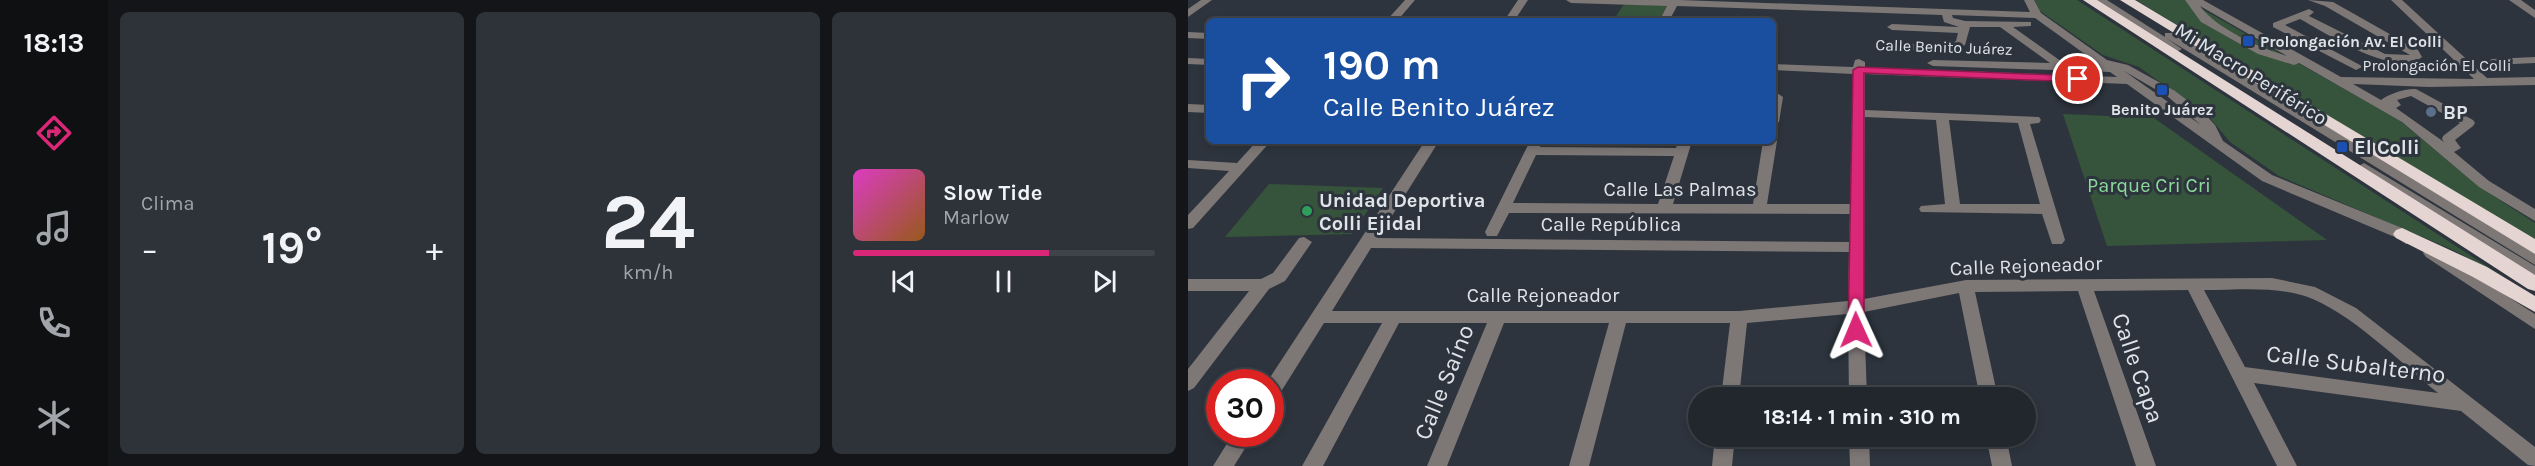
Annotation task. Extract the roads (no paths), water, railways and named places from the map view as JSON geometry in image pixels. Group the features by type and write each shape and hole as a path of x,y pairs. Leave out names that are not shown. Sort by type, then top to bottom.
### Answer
{"highway":[{"path":"2089,0 2535,284"},
{"path":"2126,0 2535,248"},
{"path":"2132,0 2152,16"},
{"path":"2402,234 2480,272 2535,305"}],"street":[{"path":"1188,14 1206,0"},
{"path":"1394,18 1410,0"},
{"path":"1511,18 1523,0"},
{"path":"1570,0 1891,5 1946,12 2037,15"},
{"path":"2029,0 2037,15 2267,178 2402,234 2535,322"},
{"name":"Mi Macro Periférico","path":"2100,0 2535,274"},
{"name":"Mi Macro Periférico","path":"2112,0 2535,259"},
{"path":"2190,0 2205,20 2262,52 2325,72"},
{"path":"2196,0 2406,119 2484,184 2535,216"},
{"path":"2301,16 2382,57 2404,60 2416,57 2414,52 2405,46 2329,4 2313,0"},
{"path":"2396,0 2484,82"},
{"path":"2514,0 2535,15"},
{"path":"1666,18 1675,1"},
{"path":"2329,4 2277,26 2355,67"},
{"path":"1891,5 1894,49 1948,63 1961,43 1964,27"},
{"path":"1946,12 1948,20 1964,27"},
{"path":"1892,27 1964,27 2048,23"},
{"path":"2002,24 2059,65 2084,48"},
{"path":"1188,35 1206,36"},
{"name":"Calle Benito Juárez","path":"1776,57 1858,65"},
{"path":"2097,57 2132,69 2201,115 2212,128 2218,143"},
{"path":"2492,62 2535,60"},
{"path":"1188,61 1206,62"},
{"name":"Calle Benito Juárez","path":"1948,63 2130,81"},
{"name":"Calle Benito Juárez","path":"1776,67 1948,63 2059,65 2113,69"},
{"path":"1858,65 1856,247 1858,387"},
{"name":"Prolongación El Colli","path":"2340,80 2429,83 2535,81"},
{"path":"2377,102 2395,105 2389,99 2412,92 2469,123 2448,139 2454,148 2439,146"},
{"path":"1188,108 1206,109"},
{"path":"1858,113 2029,120 2056,240"},
{"path":"1942,117 1953,209"},
{"path":"1188,224 1261,144"},
{"path":"1284,371 1430,144"},
{"path":"1759,208 1770,144"},
{"path":"1492,232 1534,146 1683,147 1664,208"},
{"path":"1188,164 1240,167"},
{"name":"Calle Las Palmas","path":"1503,208 1857,209"},
{"path":"1926,209 2048,209"},
{"path":"1188,383 1263,285 1279,277 1304,242"},
{"name":"Calle República","path":"1366,243 1856,247"},
{"name":"Calle Rejoneador","path":"1319,317 1739,317 1856,307 1966,286 2272,284 2309,291 2349,312 2535,459"},
{"path":"1188,285 1263,285"},
{"path":"1966,286 1987,387"},
{"name":"Calle Capa","path":"2084,286 2146,466"},
{"path":"2194,286 2287,466"},
{"path":"1312,466 1394,317"},
{"name":"Calle Saíno","path":"1437,466 1498,317"},
{"path":"1579,466 1619,317"},
{"path":"1731,387 1739,317"},
{"name":"Calle Subalterno","path":"2241,374 2465,404"},
{"path":"1223,466 1235,447"},
{"path":"1722,466 1724,447"},
{"path":"1860,447 1860,466"},
{"path":"1998,447 2002,466"}],"place":[{"name":"Prolongación Av. El Colli","path":"2248,41"},
{"name":"Benito Juárez","path":"2162,90"},
{"name":"BP","path":"2431,112"},
{"name":"El Colli","path":"2342,147"},
{"name":"Unidad Deportiva Colli Ejidal","path":"1307,211"}],"park label":[{"name":"Parque Cri Cri","path":"2149,185"}]}
